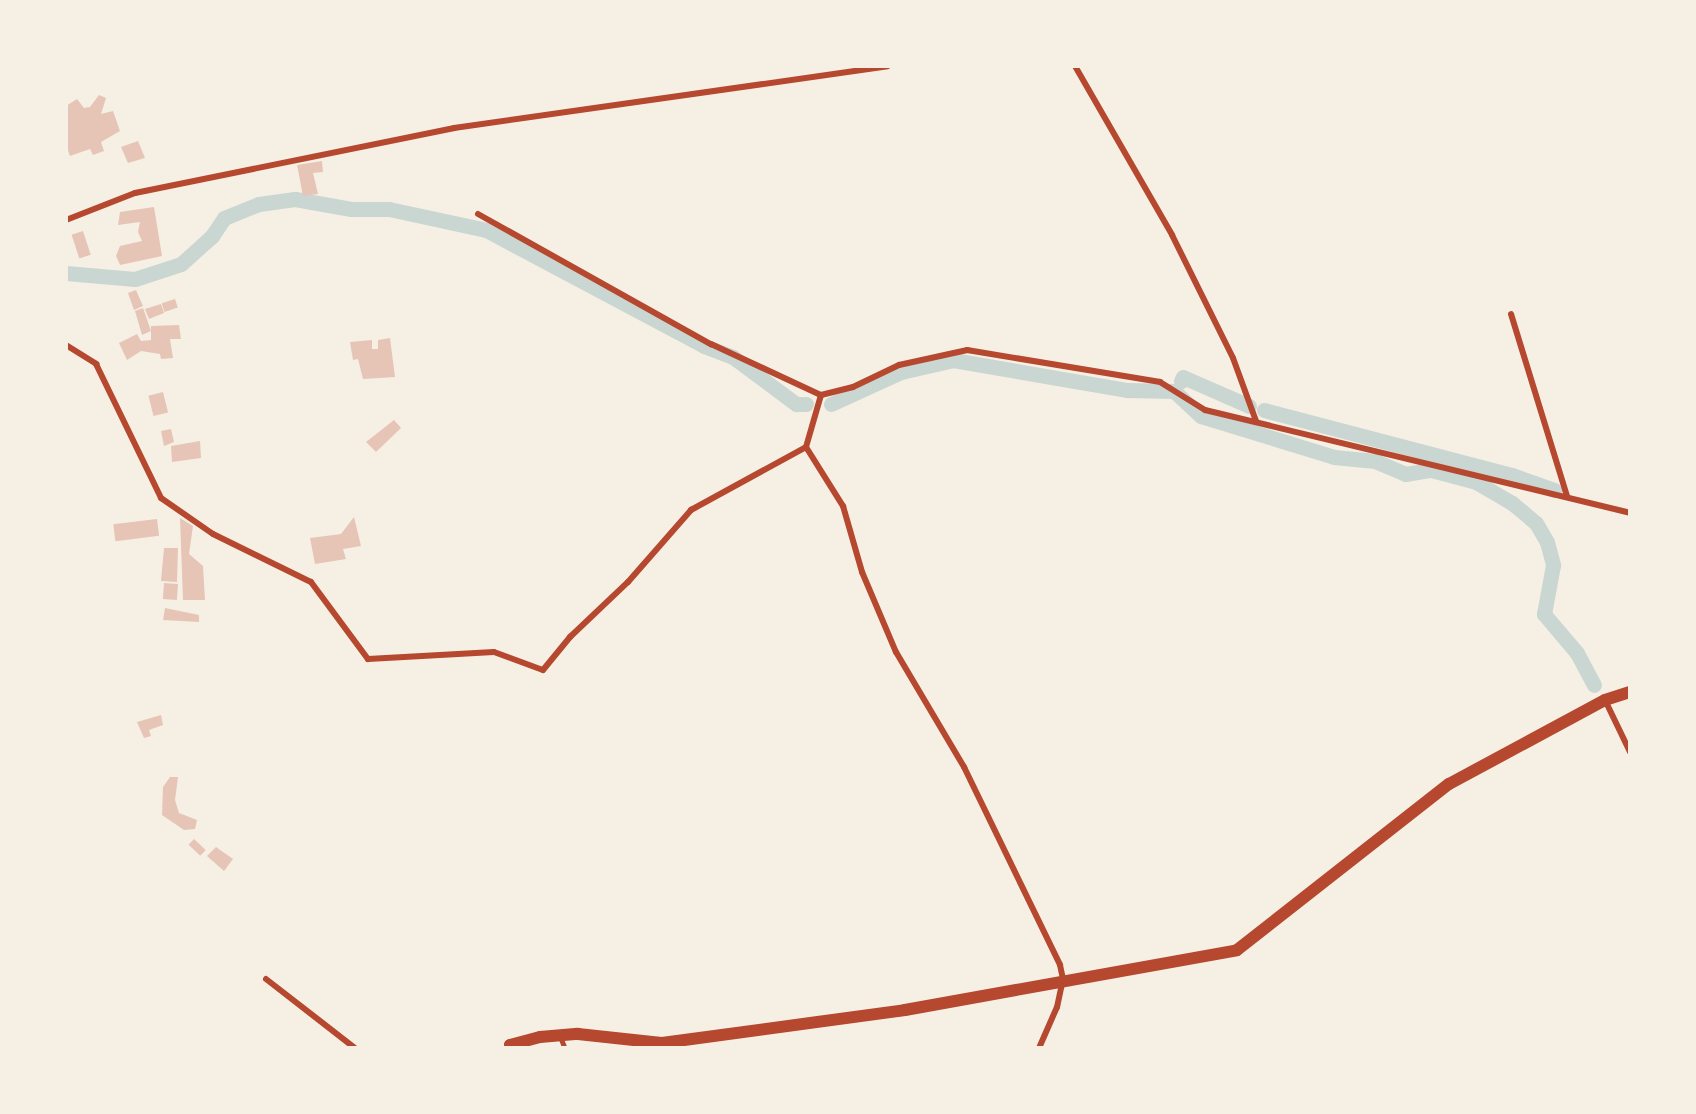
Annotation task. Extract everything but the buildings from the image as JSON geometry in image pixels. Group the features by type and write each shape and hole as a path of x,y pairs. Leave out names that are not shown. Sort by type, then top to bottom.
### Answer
{"main road":[{"path":"508,1047 560,1035 662,1043 905,1010 1063,979 1237,950 1449,784 1605,700 1630,692"}],"street":[{"path":"66,220 135,193 407,137 888,66"},
{"path":"1075,66 1172,235 1233,358 1256,421"},
{"path":"478,214 711,344 821,395 853,387 898,365 967,350 1160,382 1205,410 1630,513"},
{"path":"1511,314 1567,496"},
{"path":"66,345 96,364 161,498 213,534 310,582 368,659 494,652 543,670 570,637 628,582 691,510 806,447 821,395"},
{"path":"806,447 843,506 862,572 896,652 969,777 1019,877 1063,979 1057,1007 1039,1048"},
{"path":"1605,700 1630,752"},
{"path":"266,979 355,1048"}],"lane":[{"path":"560,1035 565,1048"}],"waterway":[{"path":"66,273 135,279 181,264 212,236 224,218 259,204 295,199 351,209 389,209 486,230 704,346 733,357 796,404 806,404"},
{"path":"831,404 901,372 953,360 1127,390 1174,391 1201,416 1334,457 1375,461 1405,474 1431,470 1476,482 1512,503 1536,523 1547,542 1553,565 1544,614 1577,653 1594,685"},
{"path":"1181,381 1183,377 1249,406"},
{"path":"1264,410 1512,475 1554,490"}]}
